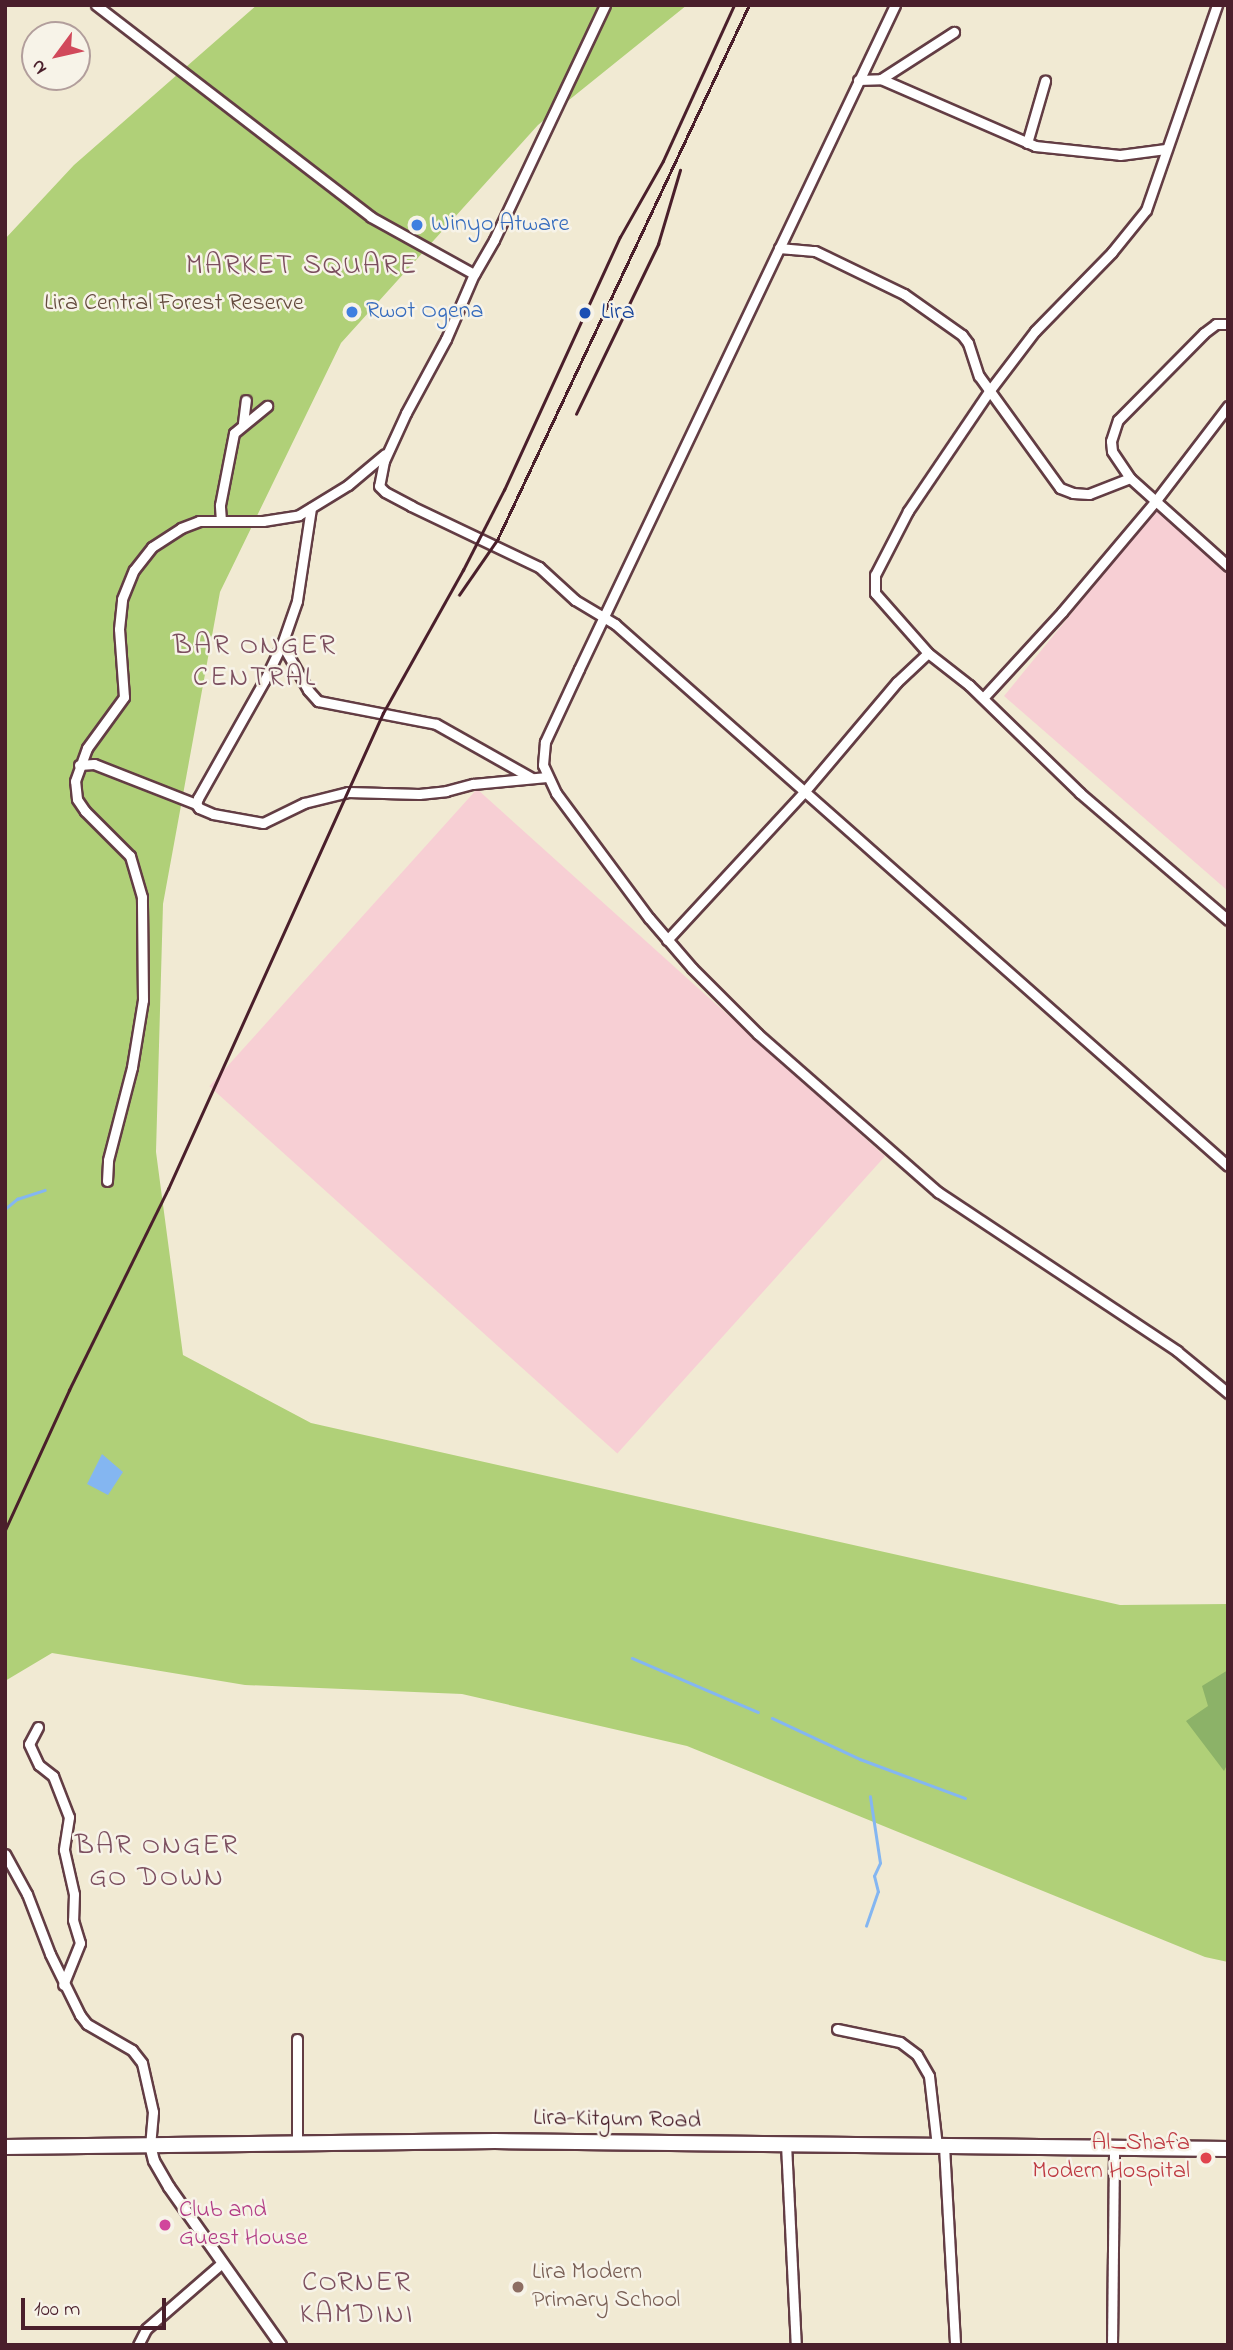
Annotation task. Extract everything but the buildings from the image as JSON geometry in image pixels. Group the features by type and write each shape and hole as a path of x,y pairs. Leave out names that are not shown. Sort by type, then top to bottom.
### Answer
{"main road":[{"name":"Lira-Kitgum Road","path":"5,2147 298,2143 786,2144 1228,2149"}],"street":[{"path":"96,5 371,216 474,274"},
{"path":"605,5 494,240 474,274 446,339 389,450 380,474 379,486 385,492 540,567 575,600 604,617 679,678 804,792 1228,1166"},
{"path":"895,5 545,742 542,752 547,777 587,838 667,940 758,1034 917,1175 991,1230 1185,1357 1228,1393"},
{"path":"1217,5 1146,210 1138,224 1035,331 990,390 908,511 875,575 875,593 928,653 983,698 1080,793 1228,920"},
{"path":"881,79 954,32"},
{"path":"858,80 881,79 1027,143 1120,155 1166,149"},
{"path":"1027,143 1045,81"},
{"path":"779,248 814,251 904,294 962,335 968,343 979,376 1060,488 1073,493 1088,494 1130,478"},
{"path":"1228,324 1216,324 1204,332 1118,420 1111,442 1112,451 1130,478 1157,499 1228,566"},
{"path":"243,423 246,400"},
{"path":"221,521 220,505 234,433 267,406"},
{"path":"983,698 1062,612 1157,499 1228,406"},
{"path":"107,1181 108,1160 132,1067 143,1000 142,897 130,856 85,811 77,799 75,781 87,748 124,697 119,629 122,599 134,570 152,547 181,527 200,522 263,521 299,514 373,466 389,450"},
{"path":"196,804 282,644 298,601 311,508"},
{"path":"282,644 313,698 436,724 530,777"},
{"path":"667,940 804,792 897,682 928,653"},
{"path":"87,748 94,764"},
{"path":"79,765 94,764 174,798 196,804 205,812 262,822 304,803 348,792 419,794 530,777 547,777"},
{"path":"38,1727 29,1744 39,1765 54,1776 69,1817 64,1850 74,1894 73,1920 80,1943 64,1985"},
{"path":"5,1854 27,1894 64,1985 87,2024 132,2050 142,2063 153,2112 150,2146 154,2161 169,2187 281,2345"},
{"path":"837,2029 900,2042 917,2055 929,2076 940,2146 955,2345"},
{"path":"298,2039 298,2143"},
{"path":"786,2144 796,2345"},
{"path":"1112,2345 1114,2147"},
{"path":"138,2345 146,2329 222,2263"}],"shaded area":[{"path":"1157,509 1228,574 1228,891 1004,696"},
{"path":"477,789 885,1156 617,1454 209,1086"}],"green space":[{"name":"Lira Central Forest Reserve","path":"257,5 687,5 538,125 341,343 220,592 163,904 156,1152 183,1355 311,1423 1120,1605 1228,1604 1228,1962 1205,1957 687,1746 462,1694 245,1685 52,1653 5,1681 5,239 74,165"},
{"path":"1228,1670 1228,1763 1224,1771 1186,1721 1208,1706 1202,1686"}],"water":[{"path":"102,1454 123,1472 108,1495 87,1484"}],"waterway":[{"path":"5,1209 17,1199 45,1190"},
{"path":"632,1658 758,1712"},
{"path":"772,1718 860,1759 965,1798"},
{"path":"866,1926 878,1892 874,1876 880,1863 870,1797"}],"railway":[{"path":"5,1530 69,1390 168,1189 383,713 463,570 504,490 620,237 663,161 734,5"},
{"path":"459,595 497,540 749,5"},
{"path":"576,414 658,244 680,170"}],"place":[{"name":"Winyo Atware","path":"417,225"},
{"name":"Rwot Ogena","path":"352,312"},
{"name":"Lira","path":"585,313"},
{"name":"Al_Shafa Modern Hospital","path":"1206,2158"},
{"name":"Club and Guest House","path":"165,2225"},
{"name":"Lira Modern Primary School","path":"518,2287"}],"district":[{"name":"MARKET SQUARE","path":"302,267"},
{"name":"BAR ONGER CENTRAL","path":"255,663"},
{"name":"BAR ONGER GO DOWN","path":"157,1863"},
{"name":"CORNER KAMDINI","path":"357,2300"}]}
